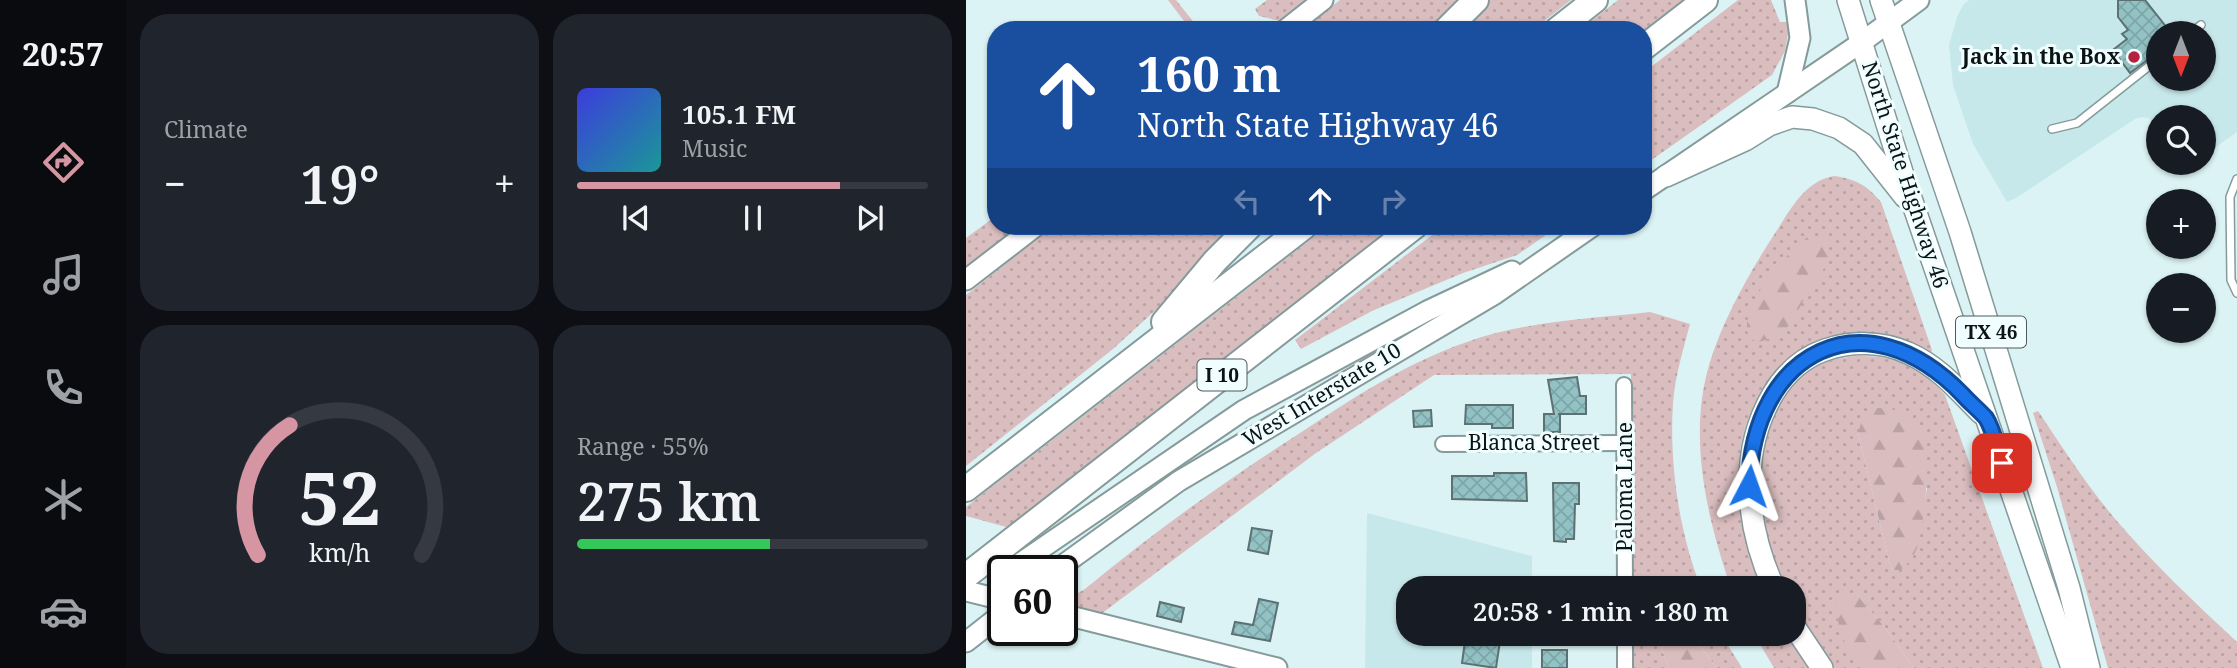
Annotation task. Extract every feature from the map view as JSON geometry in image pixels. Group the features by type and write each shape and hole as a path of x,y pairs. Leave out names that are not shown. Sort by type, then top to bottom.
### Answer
{"highway":[{"path":"1455,21 1476,0"},
{"path":"1568,21 1595,0"},
{"path":"1652,41 1705,0"},
{"path":"1132,359 1215,261 1241,235"},
{"path":"966,489 1292,235"},
{"name":"I 10","path":"970,586 1030,525 1403,235"}],"main road":[{"name":"North State Highway 46","path":"1848,0 1916,211 2072,668"},
{"name":"North State Highway 46","path":"1881,0 1960,232 2069,588 2089,668"},
{"path":"1666,176 1769,125 1792,117 1814,119 1839,128 1863,144 1916,211"},
{"path":"1769,576 1758,546 1752,516 1750,461 1754,436 1769,401 1778,384 1802,361 1839,345 1879,344 1896,348 1927,363 1946,378 1987,420"},
{"path":"1806,644 1822,668"}],"street":[{"path":"1296,21 1323,0"},
{"path":"1787,93 1800,38 1795,0"},
{"path":"1652,185 1919,0"},
{"path":"966,281 1025,235"},
{"name":"West Interstate 10","path":"1077,555 1179,481 1495,294 1580,235"},
{"path":"1032,555 1244,410 1427,311 1558,250"},
{"name":"Paloma Lane","path":"1624,385 1625,576"},
{"name":"Blanca Street","path":"1443,443 1624,443"},
{"path":"970,586 987,581"},
{"path":"970,586 987,593"},
{"path":"1078,618 1277,668"},
{"path":"966,642 987,626"},
{"path":"1625,646 1625,668"}],"lane":[{"path":"2052,129 2077,123 2146,69"},
{"path":"2237,179 2230,197 2230,211 2231,280 2237,293"}],"shaded area":[{"path":"1969,0 2237,0 2237,132 2216,147 2216,105 2146,105 2146,118 2135,119 2007,202 1973,144 1953,85 1949,45 1957,17"},
{"path":"1367,513 1532,556 1532,576 1396,576 1396,646 1532,646 1532,668 1365,668"}],"green space":[{"path":"1168,0 1176,0 1193,21 1184,21"},
{"path":"1267,0 1313,0 1285,21 1259,16 1255,9"},
{"path":"1340,0 1466,0 1445,21 1313,21"},
{"path":"1486,0 1571,0 1544,21 1466,21"},
{"path":"1618,0 1684,0 1652,25 1652,21 1591,21"},
{"path":"1738,0 1771,0 1780,22 1790,22 1785,51 1772,75 1652,160 1652,66"},
{"path":"1834,176 1848,179 1871,191 1881,202 1932,350 1931,353 1909,345 1898,345 1826,354 1789,360 1775,371 1767,381 1748,420 1738,468 1741,517 1758,576 1727,576 1714,534 1703,476 1700,419 1703,390 1722,330 1754,267 1797,200 1823,179"},
{"path":"987,223 987,235 1008,235 966,268 966,238"},
{"path":"1043,235 1232,235 1182,286 1113,349 966,466 966,295"},
{"path":"1316,235 1384,235 1010,528 966,516 966,507"},
{"path":"1432,235 1546,235 1517,255 1463,273 1372,311 1301,349 1295,340"},
{"path":"1809,236 1828,239 1828,256 1823,270 1787,327 1775,336 1759,342 1750,339 1747,327 1749,313 1756,298 1776,268"},
{"path":"1650,312 1690,324 1674,393 1672,426 1677,497 1697,576 1633,576 1631,374 1434,375 1316,453 1097,617 1078,612 1078,593 1164,527 1244,470 1380,382 1467,342 1512,329"},
{"path":"1854,356 1882,358 1915,369 1945,395 2043,668 1914,668 1857,595 1851,653 1861,668 1833,668 1806,626 1806,576 1778,576 1757,502 1764,433 1785,392 1805,373 1827,361","holes":["1858,433 1927,488 1920,532 1908,562 1901,570 1893,570"]},
{"path":"1877,408 1909,415 1917,423 1925,448 1925,503 1920,536 1914,554 1901,570 1893,570 1889,561 1858,433 1863,417"},
{"path":"2038,411 2116,520 2175,583 2237,642 2237,668 2108,668 2057,487 2033,413"},
{"path":"1843,592 1857,595 1914,668 1861,668 1845,644 1840,628 1836,600"},
{"path":"1634,646 1661,646 1669,668 1634,668"},
{"path":"1700,646 1728,646 1742,668 1717,668"},
{"path":"1700,646 1717,668 1669,668 1661,647"},
{"path":"1761,646 1794,646 1808,668 1774,668"}],"building":[{"path":"2118,0 2145,0 2162,21 2146,21 2146,61 2130,73 2113,50 2127,39 2122,34 2128,30 2118,17"},
{"path":"1577,377 1580,396 1586,396 1586,414 1560,414 1560,432 1544,432 1544,414 1554,414 1548,380"},
{"path":"1466,405 1513,405 1513,428 1492,428 1492,424 1465,424"},
{"path":"1431,410 1432,426 1414,427 1413,411"},
{"path":"1494,473 1526,473 1527,501 1452,499 1452,476 1494,476"},
{"path":"1553,483 1579,483 1579,504 1575,504 1574,539 1566,539 1566,542 1554,541"},
{"path":"1252,528 1272,531 1268,554 1248,550"},
{"path":"1259,599 1278,603 1270,641 1232,634 1235,622 1253,625"},
{"path":"1160,602 1184,608 1181,622 1157,616"},
{"path":"1464,646 1499,646 1496,668 1462,663"},
{"path":"1542,650 1567,650 1567,668 1542,668"}],"place":[{"name":"Jack in the Box","path":"2134,57"}],"route":[{"path":"1749,486 1754,436 1778,384 1802,361 1839,345 1879,344 1896,348 1927,363 1946,378 1987,420 2002,463"}]}
